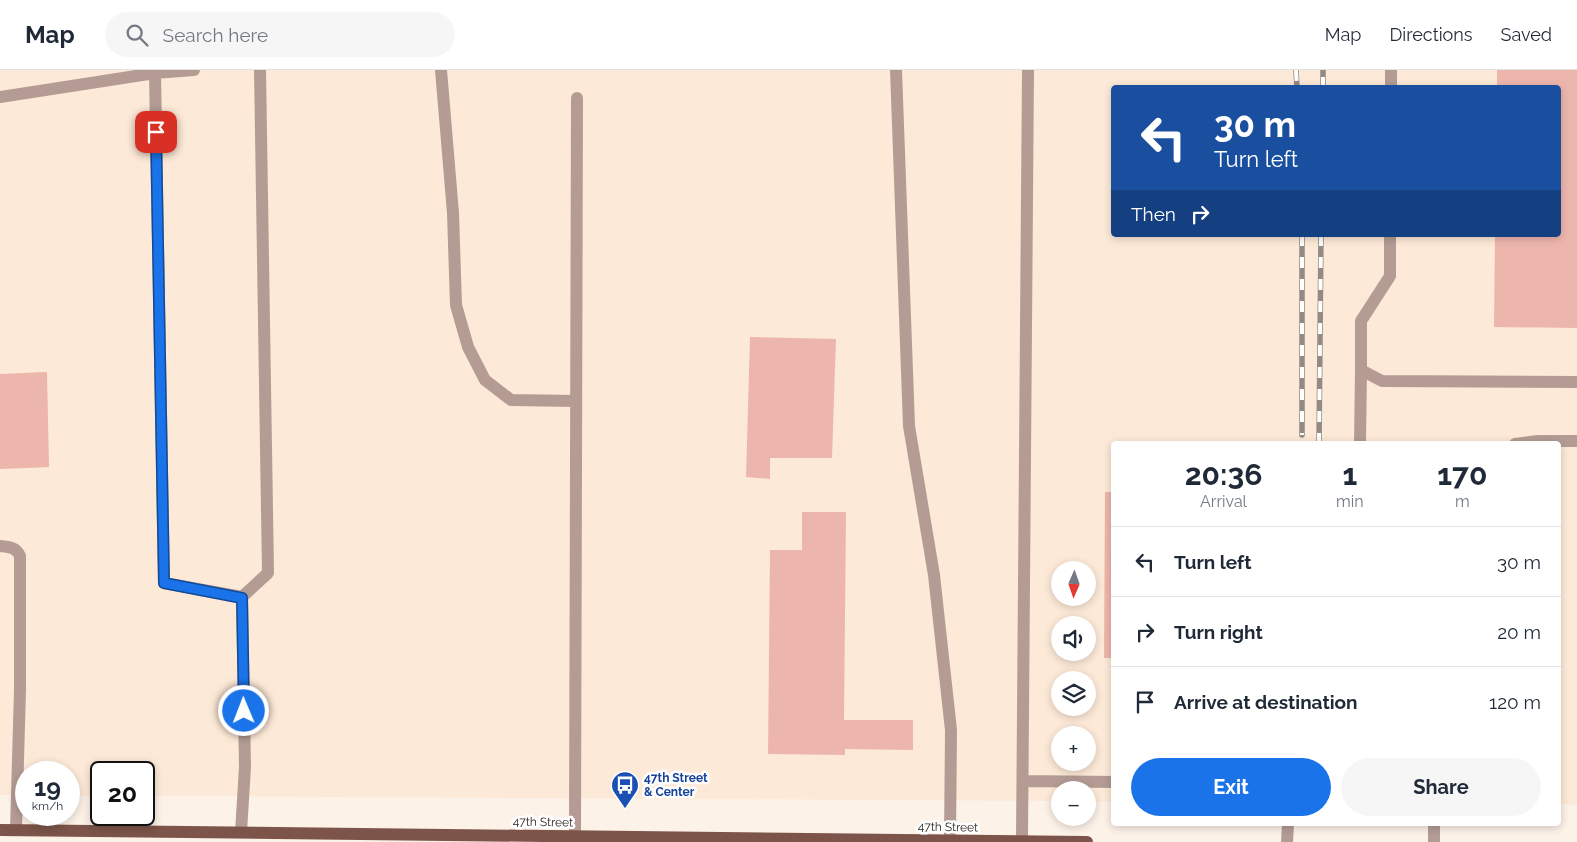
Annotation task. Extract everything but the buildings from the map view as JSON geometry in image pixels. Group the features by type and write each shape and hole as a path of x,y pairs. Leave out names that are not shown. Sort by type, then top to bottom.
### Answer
{"main road":[{"name":"47th Street","path":"0,830 240,832 255,837 575,836 732,840 1087,842"}],"lane":[{"path":"0,97 155,73 194,70"},
{"path":"240,832 245,767 242,598 268,573 260,70"},
{"path":"441,70 453,213 456,305 468,347 485,380 511,400 576,401"},
{"path":"896,70 909,426 934,575 951,730 950,840"},
{"path":"1022,841 1028,70"},
{"path":"1391,85 1392,70"},
{"path":"155,73 164,583 242,598"},
{"path":"575,836 577,98"},
{"path":"1360,441 1361,321 1390,276 1390,237"},
{"path":"1361,370 1382,381 1577,382"},
{"path":"1561,442 1577,442"},
{"path":"0,546 14,548 20,556 20,690 16,830"},
{"path":"1023,781 1111,782"},
{"path":"1287,842 1288,826"},
{"path":"1434,826 1434,842"}],"shaded area":[{"path":"0,70 1577,70 1577,805 1561,804 1561,441 1111,441 1111,802 1096,802 1096,781 1051,781 1051,801 155,796 155,761 90,761 90,796 80,796 80,761 15,761 15,795 0,795"}],"railway":[{"path":"1296,70 1297,85"},
{"path":"1323,70 1323,85"},
{"path":"1302,237 1302,435"},
{"path":"1319,441 1321,237"}],"place":[{"name":"47th Street & Center","path":"625,809"}],"route":[{"path":"156,132 164,583 242,598 244,711"}]}
